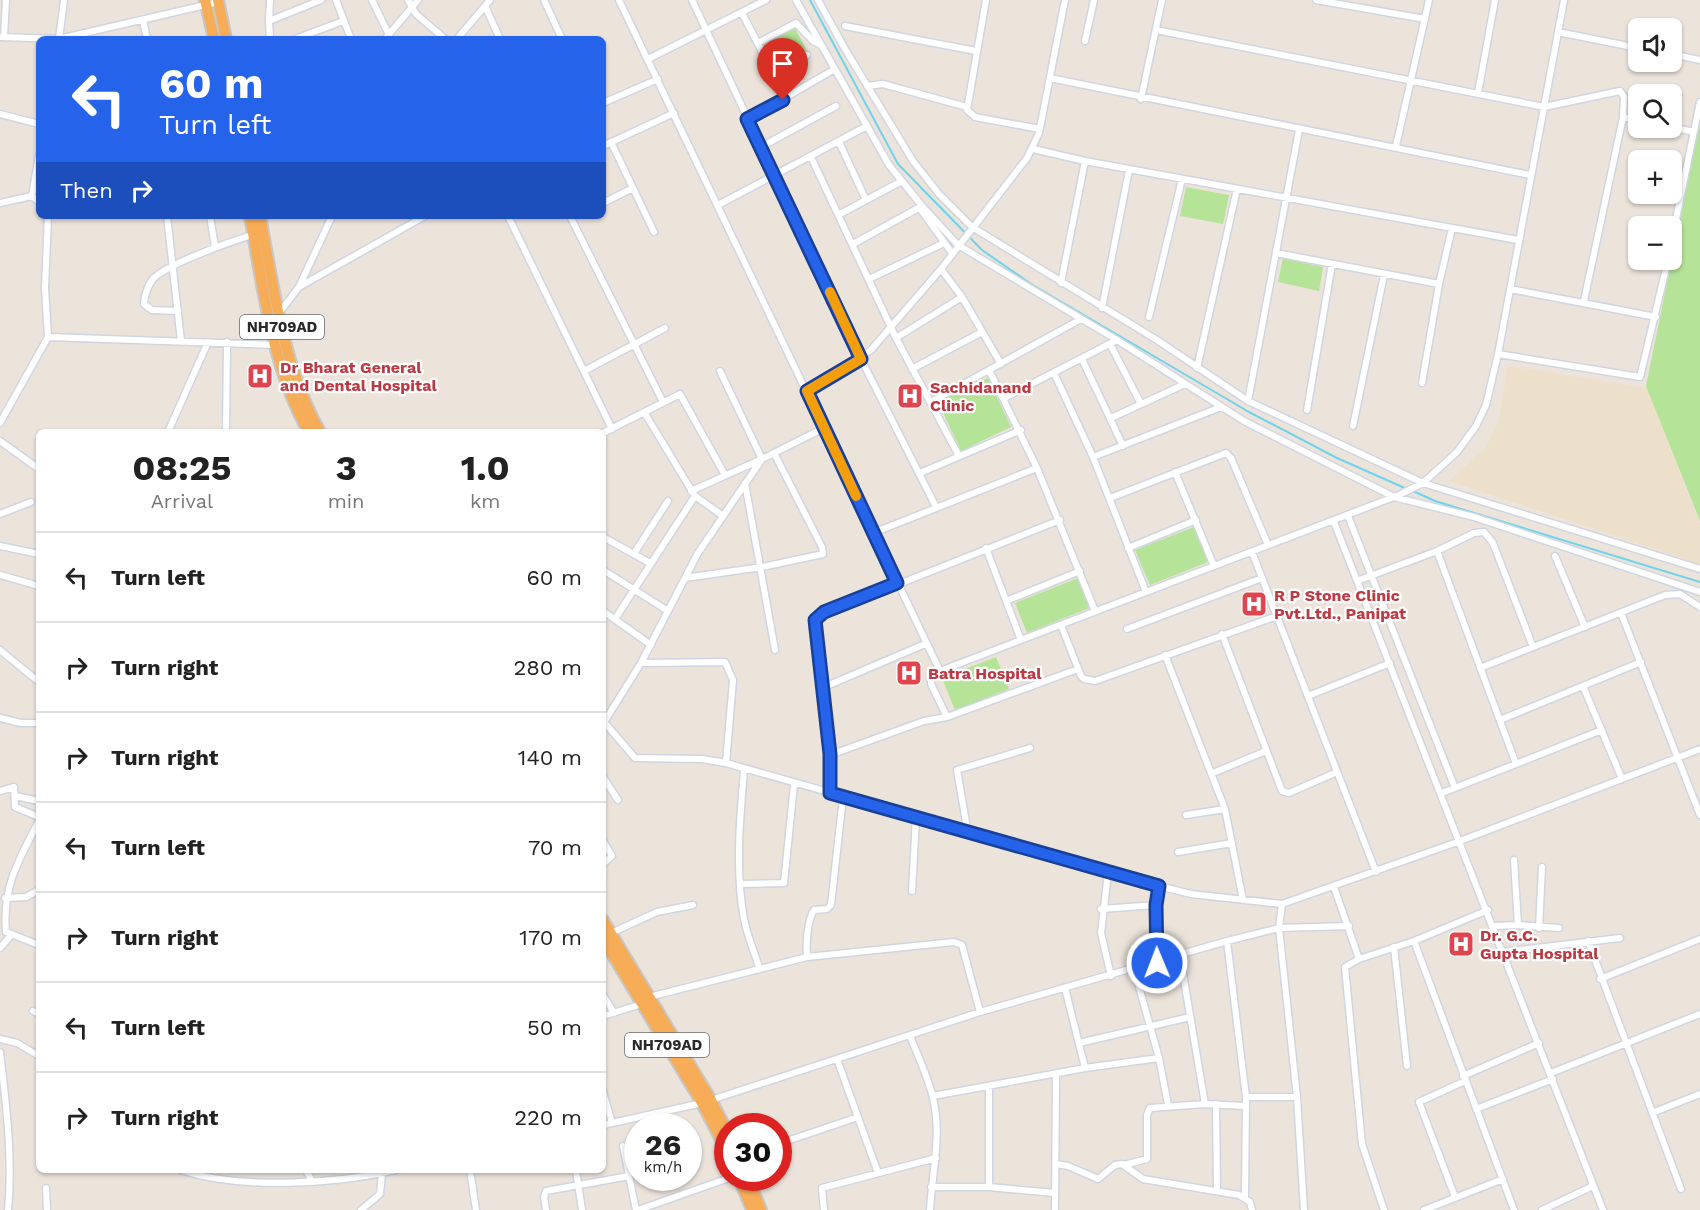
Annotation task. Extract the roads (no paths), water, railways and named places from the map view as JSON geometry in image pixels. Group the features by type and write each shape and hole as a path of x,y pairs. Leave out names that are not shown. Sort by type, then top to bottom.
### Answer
{"highway":[{"path":"218,1 225,36"},
{"path":"206,2 213,36"},
{"name":"NH709AD","path":"251,219 258,233 274,316 276,345 295,408 307,429"},
{"name":"NH709AD","path":"258,233 260,219"},
{"name":"NH709AD","path":"274,316 300,394 318,429"},
{"name":"NH709AD","path":"607,936 714,1113"},
{"name":"NH709AD","path":"706,1101 714,1120"},
{"path":"744,1191 752,1210"},
{"path":"753,1191 761,1210"}],"street":[{"path":"6,0 2,37 36,38"},
{"path":"59,36 64,0"},
{"path":"270,0 270,36"},
{"path":"269,21 321,0"},
{"path":"336,0 350,36"},
{"path":"372,0 387,36"},
{"path":"408,0 411,9 442,36"},
{"path":"388,36 418,0"},
{"path":"460,36 490,0"},
{"path":"544,0 561,36"},
{"path":"620,0 925,644 940,671"},
{"path":"701,0 693,2 705,29 861,359 936,507"},
{"path":"648,59 766,0"},
{"path":"796,0 867,126 952,253"},
{"path":"818,0 913,160 939,194 971,229 1157,340 1248,401 1423,483 1700,569"},
{"path":"986,0 968,112 975,117 1040,129"},
{"path":"807,391 861,359 941,269 1012,179 1033,148 1040,129 1065,0"},
{"path":"1085,41 1094,0"},
{"path":"1142,99 1162,0"},
{"path":"1316,0 1425,19"},
{"path":"1396,146 1413,79 1429,0"},
{"path":"1478,93 1495,0"},
{"path":"947,717 931,684 931,677 940,671 1268,545 1334,522 1416,488 1457,452 1476,426 1486,405 1498,354 1564,0"},
{"path":"72,36 143,20 206,2 218,1"},
{"path":"485,6 499,36"},
{"path":"742,13 783,100"},
{"path":"143,20 146,36"},
{"path":"303,36 343,21"},
{"path":"758,43 796,23 821,46"},
{"path":"845,26 976,51"},
{"path":"1156,30 1413,79 1544,107 1620,91 1624,97 1623,117 1584,302"},
{"path":"1558,32 1628,46"},
{"path":"772,73 807,55"},
{"path":"1682,56 1700,60"},
{"path":"747,119 835,69"},
{"path":"1050,78 1142,99 1299,130 1396,146 1530,175"},
{"path":"606,102 658,79"},
{"path":"867,86 883,84 967,107"},
{"path":"1677,216 1700,102"},
{"path":"761,147 836,106"},
{"path":"606,144 674,113"},
{"path":"0,114 36,123"},
{"path":"1623,117 1628,118"},
{"path":"718,205 774,174 811,158 867,126"},
{"path":"1682,129 1694,132"},
{"path":"1248,401 1299,130"},
{"path":"611,142 654,232"},
{"path":"839,142 866,200"},
{"path":"1033,148 1085,162 1518,240"},
{"path":"811,158 896,339 959,456"},
{"path":"1061,283 1085,162"},
{"path":"1102,308 1129,170"},
{"path":"32,196 36,173"},
{"path":"1149,317 1182,179"},
{"path":"838,215 902,181"},
{"path":"606,202 633,188"},
{"path":"1197,368 1237,189"},
{"path":"32,196 36,199"},
{"path":"0,203 32,196"},
{"path":"853,244 921,207"},
{"path":"921,207 959,244 1117,339 1221,407 1397,496 1474,517 1700,592"},
{"path":"0,423 48,337 45,288 48,219"},
{"path":"167,219 181,340"},
{"path":"210,219 215,247"},
{"path":"274,316 299,287 331,219"},
{"path":"299,287 420,219"},
{"path":"509,219 612,429"},
{"path":"575,219 663,402"},
{"path":"1422,383 1439,284 1452,228"},
{"path":"178,311 152,310 144,302 154,278 215,247 258,233"},
{"path":"869,279 944,243"},
{"path":"1276,253 1439,284"},
{"path":"1307,410 1332,264"},
{"path":"941,269 962,297 1001,364"},
{"path":"1498,354 1639,378 1642,376 1666,270"},
{"path":"1353,426 1384,275"},
{"path":"1510,289 1656,316"},
{"path":"896,339 962,297"},
{"path":"931,402 1081,319"},
{"path":"584,371 665,328"},
{"path":"912,369 982,332"},
{"path":"48,337 276,345"},
{"path":"1004,398 1117,339"},
{"path":"169,429 208,342"},
{"path":"226,429 227,342"},
{"path":"1110,344 1141,404"},
{"path":"1082,359 1123,446"},
{"path":"989,370 1021,430 1060,520 1095,611"},
{"path":"720,371 762,459"},
{"path":"1054,373 1093,457 1146,592"},
{"path":"1110,418 1185,384"},
{"path":"606,432 681,394 725,475"},
{"path":"1093,457 1221,407"},
{"path":"644,412 693,494 723,516"},
{"path":"615,619 636,589 693,494 725,475 824,428"},
{"path":"920,473 1021,430"},
{"path":"0,441 36,467"},
{"path":"685,578 803,560 823,552 774,453"},
{"path":"1110,498 1221,453 1228,453 1268,545"},
{"path":"606,720 651,645 698,553 762,459"},
{"path":"873,533 1037,468"},
{"path":"1175,472 1214,566"},
{"path":"745,483 762,567 775,650"},
{"path":"635,552 668,501"},
{"path":"0,514 31,502"},
{"path":"1348,516 1455,788"},
{"path":"830,793 830,754 814,626 816,617 1060,520"},
{"path":"1128,548 1196,520"},
{"path":"1334,522 1488,910 1603,1210"},
{"path":"1357,581 1437,551 1474,533 1482,532 1489,536 1533,647"},
{"path":"606,538 635,552 650,563"},
{"path":"0,546 36,553"},
{"path":"986,548 1021,640"},
{"path":"1437,551 1516,764"},
{"path":"1252,552 1376,872"},
{"path":"1555,556 1585,627"},
{"path":"1006,601 1080,571"},
{"path":"606,572 668,611"},
{"path":"0,575 36,585"},
{"path":"1126,629 1262,578"},
{"path":"1480,668 1660,597 1680,594 1700,607"},
{"path":"606,613 651,645"},
{"path":"1621,613 1700,815"},
{"path":"1061,625 1084,679 1095,681 1221,634 1277,616"},
{"path":"1221,634 1284,793 1290,793 1337,772"},
{"path":"822,688 925,644"},
{"path":"0,650 36,680"},
{"path":"1165,655 1213,773 1225,809 1243,900"},
{"path":"641,663 725,662 733,680 726,763"},
{"path":"1500,720 1641,662"},
{"path":"1308,696 1390,663"},
{"path":"830,754 924,720 947,717 1078,669"},
{"path":"1583,686 1622,779"},
{"path":"0,718 21,723 36,723"},
{"path":"606,725 635,758 702,759 726,763 968,834 1159,886 1191,894 1282,904 1460,841 1700,748"},
{"path":"1442,794 1602,730"},
{"path":"968,834 957,770 1030,748"},
{"path":"1213,773 1266,751"},
{"path":"744,770 741,806 741,884 744,921 759,967"},
{"path":"606,782 618,800"},
{"path":"741,884 784,883 794,784"},
{"path":"0,791 14,787 15,807 36,818"},
{"path":"15,796 36,800"},
{"path":"807,957 806,934 811,926 812,913 814,910 827,909 831,905 843,797"},
{"path":"1186,815 1225,809"},
{"path":"912,891 916,818"},
{"path":"36,825 16,865 3,902 6,932 36,944"},
{"path":"1178,852 1232,843"},
{"path":"606,846 612,856 606,861"},
{"path":"1514,860 1518,925"},
{"path":"1539,928 1542,867"},
{"path":"1108,873 1101,909 1101,933 1111,976"},
{"path":"1157,963 1156,905 1159,886"},
{"path":"1334,886 1350,926 1359,959"},
{"path":"3,902 26,897 36,892"},
{"path":"1282,904 1279,928 1297,1097 1304,1210"},
{"path":"607,936 657,912 693,905"},
{"path":"1101,909 1156,905"},
{"path":"1384,1210 1362,1144 1345,977 1347,964 1414,941 1488,910"},
{"path":"606,1124 706,1101 980,1012 1157,963 1227,941 1279,928 1350,926"},
{"path":"1494,926 1559,928"},
{"path":"0,948 12,934"},
{"path":"1503,952 1620,938"},
{"path":"1600,979 1700,939"},
{"path":"1227,941 1246,1097 1245,1198"},
{"path":"1414,941 1514,1210"},
{"path":"1588,941 1600,979 1681,1189"},
{"path":"606,1016 646,1000 759,967 807,957 957,942 962,945 980,1012"},
{"path":"1394,947 1407,1065"},
{"path":"1179,956 1205,1104"},
{"path":"1134,969 1159,1058 1168,1105"},
{"path":"1065,988 1085,1068"},
{"path":"606,1000 614,1013"},
{"path":"1476,1109 1626,1043 1700,1014"},
{"path":"1079,1042 1150,1028 1190,1017"},
{"path":"910,1036 933,1096 937,1128 930,1210"},
{"path":"0,1039 16,1043 36,1054"},
{"path":"1455,1197 1419,1106 1422,1099 1539,1043"},
{"path":"0,1052 8,1116 10,1187 8,1210"},
{"path":"933,1096 1085,1068 1159,1058"},
{"path":"837,1059 878,1173"},
{"path":"1055,1210 1056,1075"},
{"path":"988,1187 990,1086"},
{"path":"1652,1113 1700,1094"},
{"path":"1246,1097 1297,1097"},
{"path":"606,1102 612,1123"},
{"path":"1056,1164 1068,1166 1098,1179 1115,1165 1147,1159 1150,1108 1205,1104 1245,1106"},
{"path":"1216,1104 1217,1191"},
{"path":"792,1139 858,1117"},
{"path":"623,1146 624,1151"},
{"path":"824,1210 822,1188 936,1158"},
{"path":"1124,1165 1143,1179 1245,1198 1250,1202 1252,1210"},
{"path":"209,1173 274,1183 360,1179 382,1173 380,1194 361,1210"},
{"path":"308,1173 312,1181"},
{"path":"471,1173 477,1210"},
{"path":"576,1173 582,1210"},
{"path":"546,1210 546,1191 624,1177"},
{"path":"1424,1210 1503,1179"},
{"path":"633,1191 637,1210 714,1183"},
{"path":"931,1186 1055,1192"},
{"path":"1542,1210 1593,1186"},
{"path":"46,1188 47,1210"}],"waterway":[{"path":"810,0 898,164 982,250 1031,284 1249,412 1337,458 1407,489"},
{"path":"1413,491 1435,501 1700,582"}],"place":[{"name":"Dr Bharat General and Dental Hospital","path":"260,376"},
{"name":"Sachidanand Clinic","path":"910,396"},
{"name":"R P Stone Clinic Pvt.Ltd., Panipat","path":"1254,604"},
{"name":"Batra Hospital","path":"909,673"},
{"name":"Dr. G.C. Gupta Hospital","path":"1461,944"}]}
